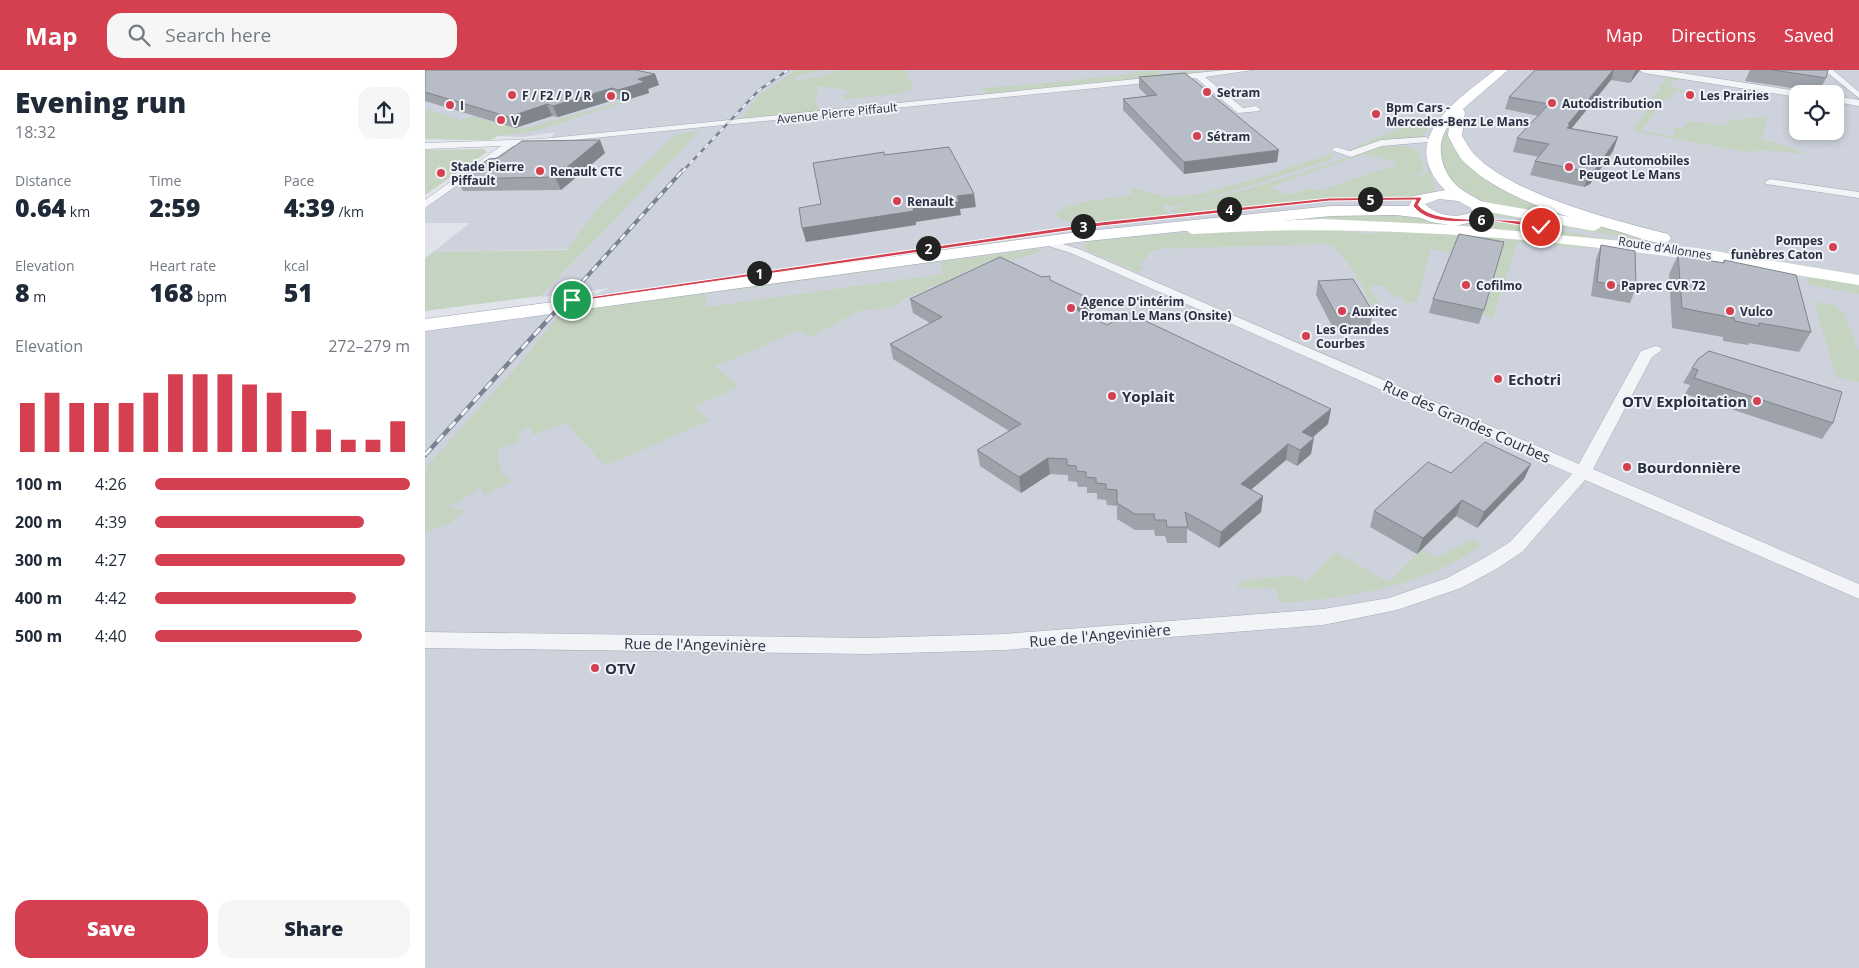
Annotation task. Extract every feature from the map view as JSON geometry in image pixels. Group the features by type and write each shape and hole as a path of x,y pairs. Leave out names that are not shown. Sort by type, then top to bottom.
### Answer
{"main road":[{"path":"425,317 572,300 1036,233 1197,212 1329,200 1423,202 1447,220 1475,212 1439,175 1432,156 1432,139 1455,109 1494,73"},
{"path":"1423,202 1434,192 1436,187 1423,145 1427,134 1453,103 1494,73"},
{"path":"1455,109 1458,112 1453,121 1453,132 1459,146 1493,177 1543,202 1629,230 1662,238"},
{"path":"425,325 985,248 1076,242 1331,211 1396,210 1443,194 1461,197"},
{"name":"Route d'Allonnes","path":"1475,212 1662,238 1859,273"},
{"name":"Route d'Allonnes","path":"1475,212 1494,220 1859,280"},
{"path":"985,248 1076,242 1201,228 1375,225 1558,237 1712,256"}],"street":[{"name":"Avenue Pierre Piffault","path":"425,146 510,144 1249,70"},
{"path":"1494,73 1507,70"},
{"path":"1644,70 1789,92"},
{"path":"1828,70 1859,96"},
{"path":"1198,75 1241,111 1256,109"},
{"path":"1844,100 1859,103"},
{"path":"425,205 510,144"},
{"path":"1336,150 1351,154 1367,148 1401,144 1423,145"},
{"path":"1770,182 1859,195"},
{"name":"Rue des Grandes Courbes","path":"1076,242 1583,472 1859,592"},
{"name":"Rue de l'Angevinière","path":"425,640 869,646 1004,642 1323,617 1390,605 1454,583 1516,547 1583,472 1646,354 1655,350"}],"shaded area":[{"path":"425,70 1859,70 1859,968 425,968 425,321 519,319 561,312 609,288 540,297 587,249 433,252 470,223 425,223 425,205 510,144 548,142 555,132 523,137 497,136 490,140 425,139"}],"green space":[{"path":"796,70 823,70 796,77 796,81 813,77 815,79 839,70 905,70 914,88 898,94 843,99 849,90 816,86 814,89 819,92 816,97 819,112 740,120 760,94"},
{"path":"1160,70 1157,74 1209,70 1196,73 987,95 982,88 1067,81"},
{"path":"1667,76 1682,78 1681,81 1674,80 1670,86 1685,91 1684,93 1675,91 1671,98 1676,100 1663,98 1642,131 1673,136 1676,130 1668,127 1683,128 1689,121 1724,126 1730,120 1768,117 1761,139 1801,151 1802,154 1758,150 1752,153 1633,131"},
{"path":"662,90 536,131 497,136 490,140 425,139 425,109 461,120 473,116 515,128 530,127"},
{"path":"1426,116 1434,120 1421,139 1347,151"},
{"path":"1448,116 1460,146 1513,188 1680,244 1653,242 1481,213 1450,188 1432,139"},
{"path":"700,131 541,296 425,311 425,258 433,252 566,250 598,208 676,134"},
{"path":"1387,145 1406,146 1418,150 1423,161 1423,173 1415,174 1423,176 1428,172 1426,158 1436,187 1434,192 1420,199 1329,199 1224,209 1223,206 1220,209 1173,214 1171,210 1192,202 1249,189","holes":["1364,154 1370,157 1375,155 1397,164 1394,167 1413,173 1389,167 1318,191 1310,188 1288,195 1271,187"]},
{"name":"Stade Pierre Piffault","path":"483,149 487,152 425,195 425,150"},
{"path":"1335,152 1330,160 1246,187 1172,207 1167,204 1162,207 1172,215 1092,224 1063,220 1056,214 1069,206 1080,203 1134,194 1130,190 1135,189 1165,197 1196,195 1268,175"},
{"path":"1331,211 1494,220 1712,256 1558,237 1237,226"},
{"path":"1331,227 1347,232 1380,233 1396,230 1595,244 1595,249 1518,242 1493,318 1482,315 1453,253 1430,249 1417,302 1405,303 1401,297 1393,297 1385,285 1369,286 1380,305 1373,306 1347,261 1333,247 1325,244 1159,249 1151,252 1140,266 1145,268 1137,272 1084,249 1086,243 1092,240 1215,230"},
{"path":"1037,249 1046,250 1013,260 987,261 936,287 923,286 928,290 898,301 900,303 891,307 859,311 811,337 799,330 715,367 739,386 694,407 710,420 605,466 565,422 534,435 528,426 520,432 518,442 497,450 502,474 513,481 483,496 481,487 458,503 447,506 465,511 449,523 425,533 425,468 523,360 561,312","holes":["941,262 943,274 706,307 707,294"]},
{"path":"1806,276 1859,285 1859,294 1809,285"},
{"path":"1814,302 1836,305 1838,310 1843,311 1859,351 1859,382 1837,378"},
{"path":"1473,540 1482,545 1436,571 1385,588 1359,594 1279,603 1276,589 1236,588 1243,581 1292,575 1307,582 1335,552 1389,582 1422,549 1436,557"}],"building":[{"path":"425,70 635,70 655,74 638,79 645,82 618,90 612,88 553,106 547,104 509,117 425,92"},
{"path":"1535,70 1613,70 1568,124 1570,125 1567,128 1618,137 1595,170 1589,172 1535,161 1549,144 1517,138 1549,104 1509,97"},
{"path":"1773,70 1828,70 1826,78"},
{"name":"Sétram","path":"1185,73 1279,150 1184,162 1123,99 1157,95 1139,77"},
{"path":"600,140 555,177 456,179 489,159 498,158 522,141"},
{"name":"Renault","path":"949,147 974,194 957,196 959,202 913,208 914,211 802,228 799,208 821,204 813,163 884,152 884,155"},
{"name":"Cofilmo","path":"1459,234 1504,242 1484,310 1433,299"},
{"path":"1601,245 1635,251 1636,288 1597,282"},
{"path":"1678,255 1724,263 1724,260 1796,275 1811,332 1759,323 1759,326 1735,321 1734,318 1682,308"},
{"name":"Yoplait","path":"1000,257 1042,277 1050,276 1050,280 1092,300 1075,309 1107,325 1129,313 1331,409 1302,432 1314,438 1300,450 1288,444 1241,484 1263,496 1221,532 1185,512 1188,527 1167,527 1166,520 1155,520 1154,514 1135,514 1117,503 1117,490 1106,489 1106,484 1096,483 1096,478 1086,477 1086,472 1077,471 1076,466 1067,465 1067,459 1048,458 1019,477 977,450 1021,424 890,344 942,317 910,299"},
{"path":"1353,279 1373,312 1336,314 1318,281"},
{"path":"1709,351 1842,392 1833,423 1694,378 1698,370 1692,368 1698,359"},
{"path":"1485,442 1531,464 1484,512 1462,500 1423,538 1374,511 1428,462 1451,473"}],"railway":[{"path":"682,172 759,90 788,70"},
{"path":"564,302 683,170"},
{"path":"425,455 565,301"}],"place":[{"name":"Setram","path":"1207,92"},
{"name":"F / F2 / P / R","path":"512,95"},
{"name":"Les Prairies","path":"1690,95"},
{"name":"D","path":"611,96"},
{"name":"Autodistribution","path":"1552,103"},
{"name":"I","path":"450,105"},
{"name":"Bpm Cars - Mercedes-Benz Le Mans","path":"1376,114"},
{"name":"V","path":"501,120"},
{"name":"Sétram","path":"1197,136"},
{"name":"Clara Automobiles Peugeot Le Mans","path":"1569,167"},
{"name":"Renault CTC","path":"540,171"},
{"name":"Stade Pierre Piffault","path":"441,173"},
{"name":"Renault","path":"897,201"},
{"name":"Pompes funèbres Caton","path":"1833,247"},
{"name":"Cofilmo","path":"1466,285"},
{"name":"Paprec CVR 72","path":"1611,285"},
{"name":"Agence D'intérim Proman Le Mans (Onsite)","path":"1071,308"},
{"name":"Auxitec","path":"1342,311"},
{"name":"Vulco","path":"1730,311"},
{"name":"Les Grandes Courbes","path":"1306,336"},
{"name":"Echotri","path":"1498,379"},
{"name":"Yoplait","path":"1112,396"},
{"name":"OTV Exploitation","path":"1757,401"},
{"name":"Bourdonnière","path":"1627,467"},
{"name":"OTV","path":"595,668"}],"route":[{"path":"572,300 1101,224 1197,212 1329,200 1420,198 1416,202 1416,206 1424,213 1440,219 1455,221 1471,219 1494,220 1541,227"}]}
